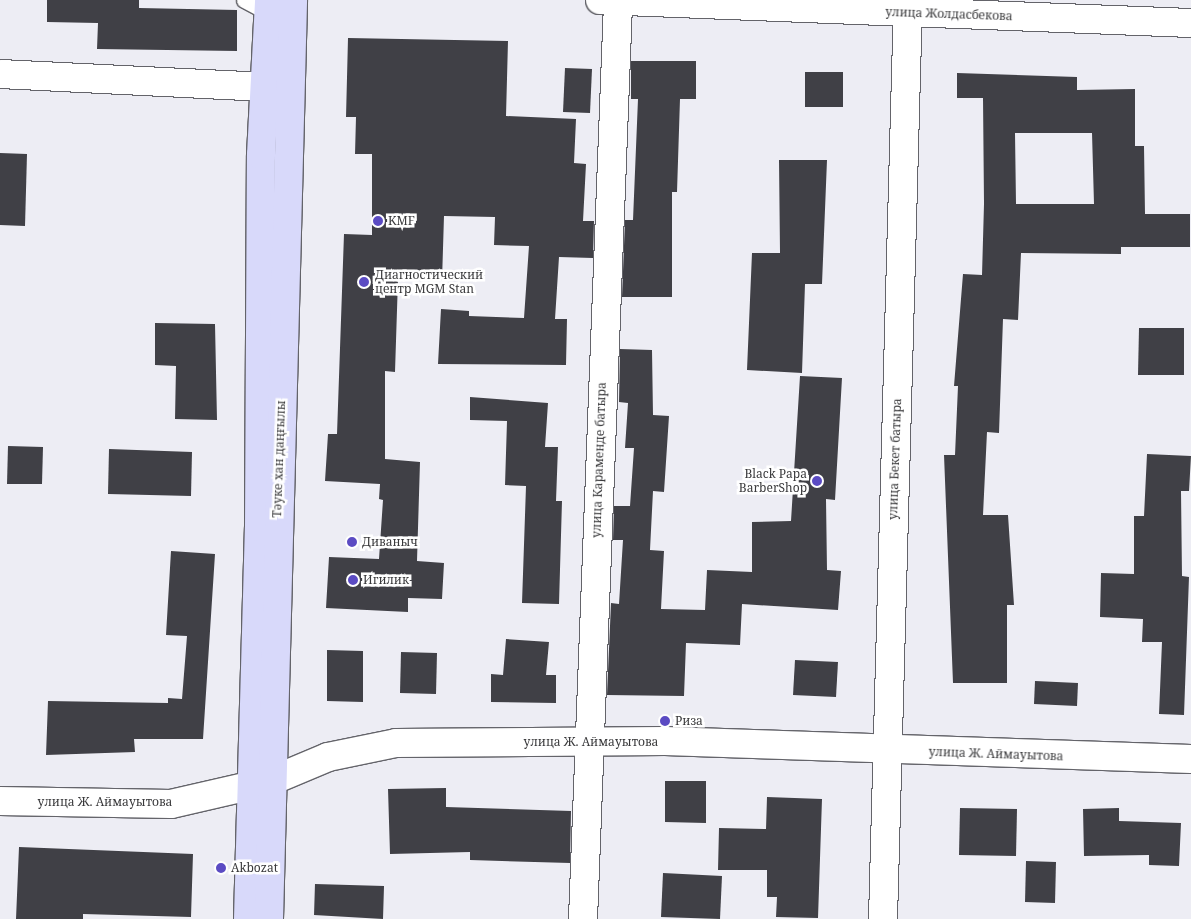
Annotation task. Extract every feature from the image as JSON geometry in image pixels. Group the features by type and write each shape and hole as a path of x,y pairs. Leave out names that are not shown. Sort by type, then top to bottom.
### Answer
{"main road":[{"name":"Тәуке хан даңғылы","path":"274,80 293,0"},
{"name":"Тәуке хан даңғылы","path":"248,919 260,783 274,80 269,7"},
{"name":"Тәуке хан даңғылы","path":"260,783 269,919"}],"street":[{"name":"улица Жолдасбекова","path":"608,1 908,6 1191,23"},
{"name":"улица Караменде батыра","path":"583,919 608,1"},
{"name":"улица Бекет батыра","path":"883,919 908,6"},
{"path":"0,74 274,80"},
{"name":"улица Ж. Аймауытова","path":"0,802 171,804 260,783 328,756 396,743 588,742 1191,759"}],"lane":[{"path":"244,0 269,7"}],"building":[{"path":"47,0 139,0 139,8 237,10 237,51 97,49 98,23 47,22"},
{"path":"348,38 508,41 506,116 576,119 574,163 586,164 583,221 594,221 593,258 559,257 555,319 567,319 566,365 438,364 441,309 469,311 469,316 524,318 529,246 494,245 495,217 444,216 442,281 398,279 395,372 385,371 385,459 420,462 417,561 444,563 442,599 408,598 408,612 326,608 329,557 379,559 383,500 379,499 380,484 325,481 328,434 337,434 344,234 372,235 372,154 355,154 356,117 346,117"},
{"path":"631,61 696,61 696,99 680,99 677,192 672,192 672,297 622,297 625,220 633,220 638,99 631,99"},
{"path":"565,68 592,69 590,113 563,112"},
{"path":"805,72 843,72 843,107 805,107"},
{"path":"957,73 1077,77 1077,90 1135,89 1135,146 1144,146 1145,214 1190,214 1190,247 1121,247 1121,254 1021,253 1018,320 1003,319 999,433 987,432 983,515 1008,515 1014,605 1007,605 1007,683 953,683 944,455 955,455 958,386 954,386 963,274 982,275 984,204 983,98 957,98","holes":["1015,133 1092,133 1094,204 1016,204"]},
{"path":"0,153 27,154 25,226 0,225"},
{"path":"779,160 827,160 822,284 805,284 802,373 747,370 752,253 780,253"},
{"path":"155,323 215,324 217,420 175,419 176,366 155,365"},
{"path":"1139,328 1184,328 1184,375 1138,375"},
{"path":"620,349 652,350 653,415 669,416 664,492 653,491 650,550 664,551 661,609 705,610 707,570 752,572 752,522 791,521 800,376 842,378 835,500 826,499 827,570 841,571 838,610 742,604 740,645 686,643 684,696 607,695 611,603 619,604 623,540 613,540 614,506 630,506 634,448 625,448 628,403 619,402"},
{"path":"470,397 548,403 545,447 558,447 556,501 562,501 559,604 522,603 526,486 505,485 507,421 470,420"},
{"path":"8,446 43,447 42,484 7,484"},
{"path":"109,449 192,452 191,496 108,494"},
{"path":"1147,454 1191,456 1189,491 1181,491 1182,576 1189,577 1184,715 1159,714 1162,642 1142,642 1143,619 1100,617 1101,573 1134,574 1134,516 1144,516"},
{"path":"171,551 215,554 203,739 134,739 135,752 46,755 48,701 168,703 168,698 182,699 187,636 166,635"},
{"path":"506,639 549,642 546,675 556,675 556,703 491,702 491,674 503,675"},
{"path":"327,650 363,651 363,702 327,701"},
{"path":"401,652 437,653 436,694 400,693"},
{"path":"795,660 838,662 836,697 793,695"},
{"path":"1035,681 1078,683 1077,706 1034,704"},
{"path":"665,781 706,781 706,823 665,822"},
{"path":"446,788 446,807 571,811 570,863 470,860 470,852 390,854 388,789"},
{"path":"767,797 822,799 818,918 776,917 777,897 767,897 767,870 718,870 719,828 766,829"},
{"path":"960,808 1017,809 1016,856 959,855"},
{"path":"1119,808 1119,821 1181,823 1179,866 1149,865 1149,855 1084,856 1083,809"},
{"path":"19,847 193,854 191,917 83,914 83,919 16,919"},
{"path":"1026,861 1056,862 1055,903 1025,902"},
{"path":"663,873 722,876 720,919 661,917"},
{"path":"315,884 384,886 383,919 314,915"}],"place":[{"name":"KMF","path":"378,221"},
{"name":"Диагностический центр MGM Stan","path":"364,282"},
{"name":"Black Papa BarberShop","path":"817,481"},
{"name":"Диваныч","path":"352,542"},
{"name":"Игилик","path":"353,580"},
{"name":"Риза","path":"665,721"},
{"name":"Akbozat","path":"221,868"}]}
